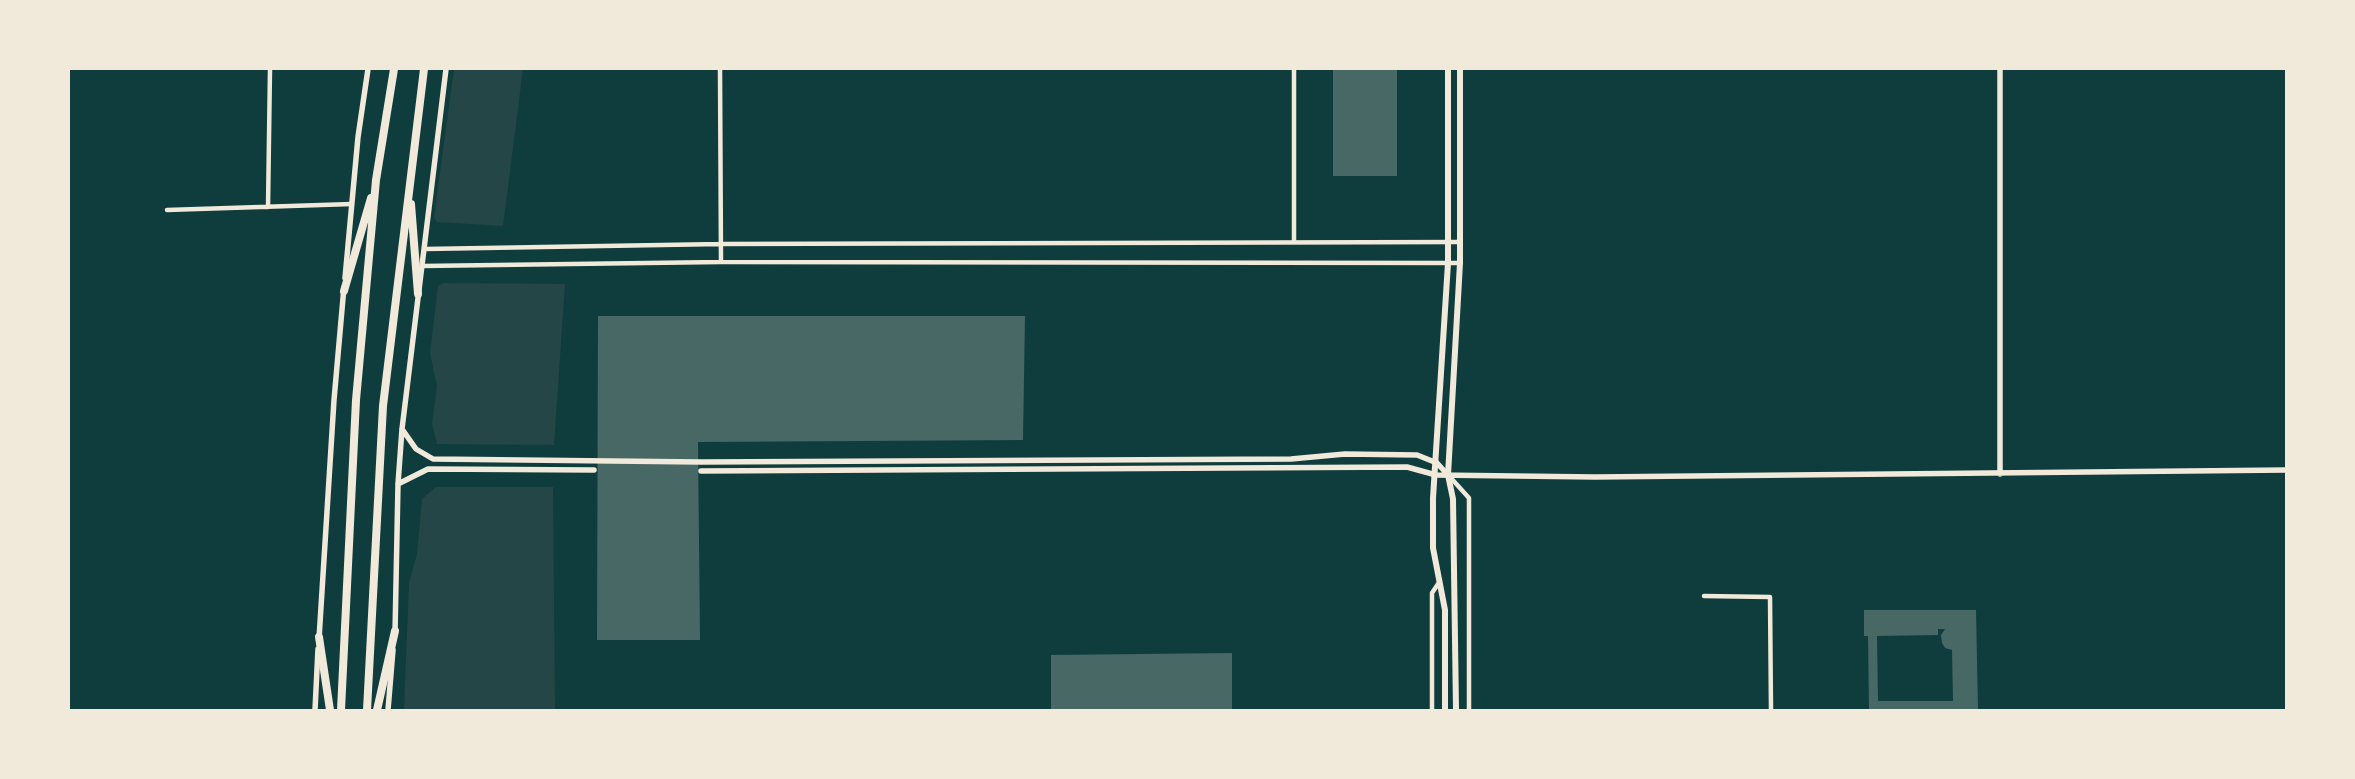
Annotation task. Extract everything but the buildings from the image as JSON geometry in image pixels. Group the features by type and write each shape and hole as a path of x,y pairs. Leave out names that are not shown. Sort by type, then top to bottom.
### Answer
{"highway":[{"path":"341,710 356,400 376,180 394,69"},
{"path":"367,710 383,406 424,69"},
{"path":"344,291 376,180"},
{"path":"409,187 418,294"},
{"path":"376,710 395,631"},
{"path":"319,637 330,710"}],"main road":[{"path":"1445,710 1445,610 1433,548 1433,498 1437,463 1448,263 1448,69"},
{"path":"1456,710 1454,498 1448,475 1460,264 1460,69"}],"street":[{"path":"268,207 270,69"},
{"path":"315,710 334,400 358,137 368,69"},
{"path":"388,710 395,631 398,484 402,429 446,69"},
{"path":"720,69 721,262"},
{"path":"1294,69 1294,241"},
{"path":"2000,69 2000,474"},
{"path":"166,210 352,204"},
{"path":"425,249 721,244 1460,242"},
{"path":"422,266 721,262 1460,264"},
{"path":"402,429 416,450 433,459 701,462 1291,459 1345,454 1417,454 1437,463 1469,498 1469,710"},
{"path":"701,471 1408,467 1436,475 1595,477 2286,470"},
{"path":"398,484 428,469 594,470"},
{"path":"1432,710 1432,593 1440,581"},
{"path":"1704,596 1770,597 1771,710"}],"shaded area":[{"path":"454,69 523,69 503,226 437,222 434,217"},
{"path":"443,283 565,284 554,445 437,444 432,424 437,386 430,353 438,286"},
{"path":"436,487 553,487 555,710 404,710 409,583 417,554 422,499"}]}
